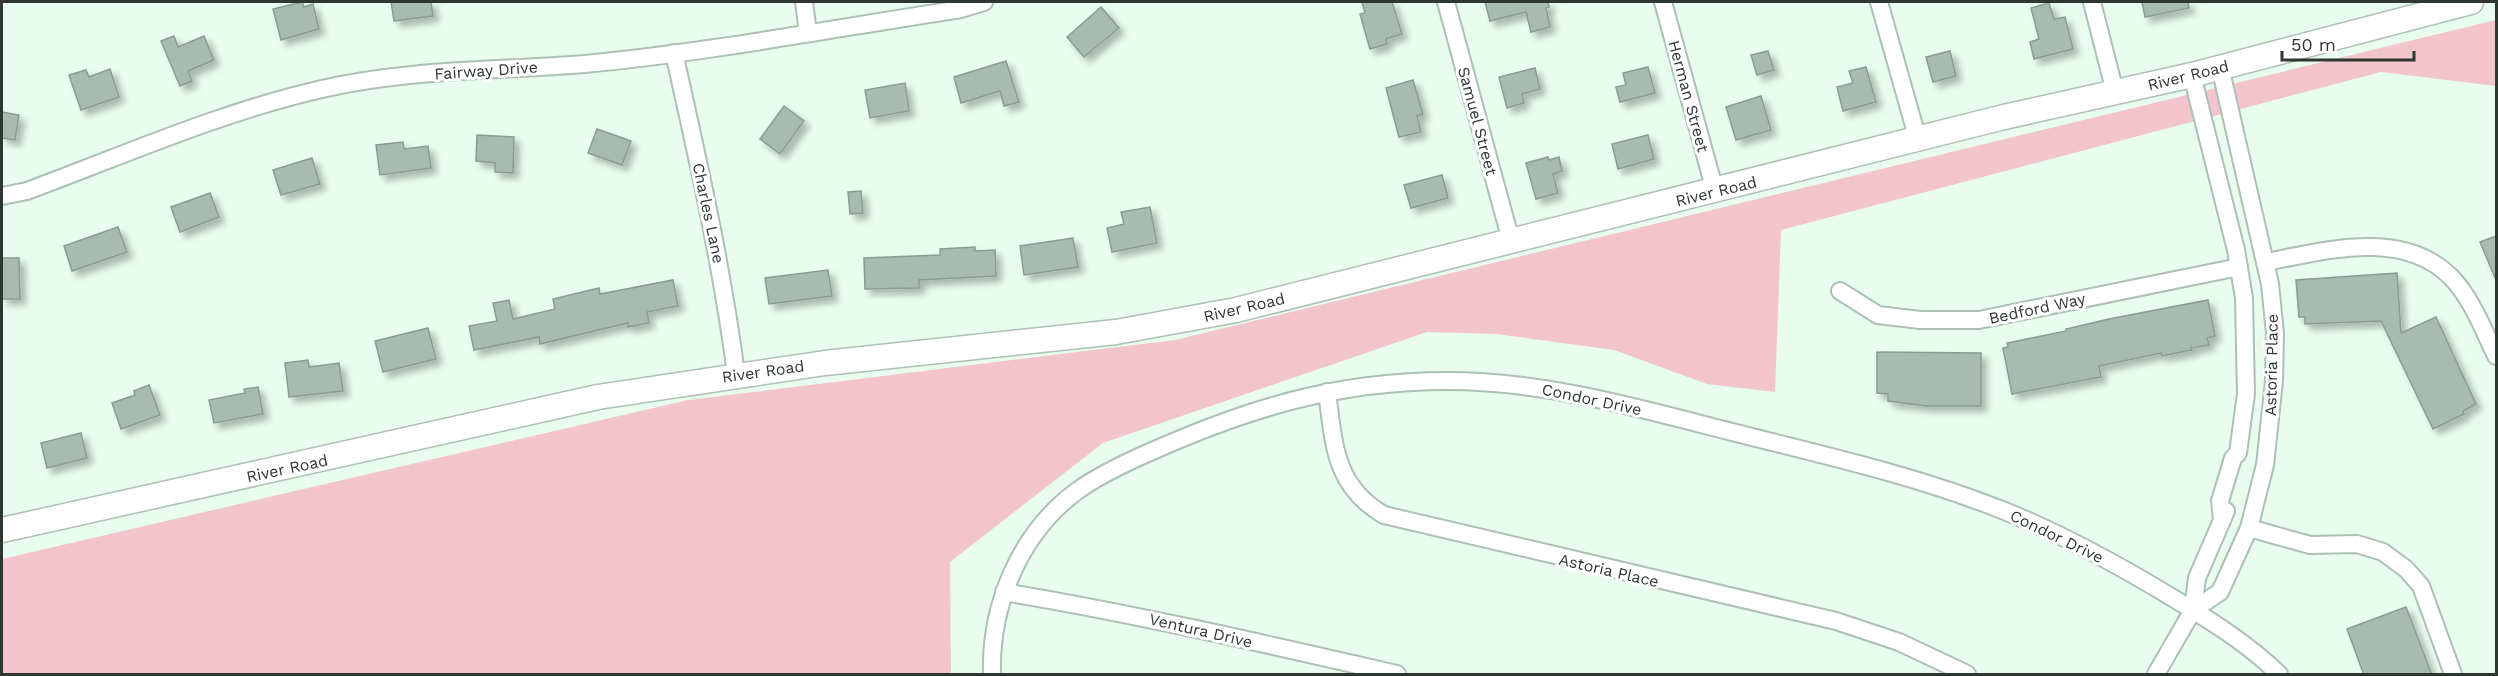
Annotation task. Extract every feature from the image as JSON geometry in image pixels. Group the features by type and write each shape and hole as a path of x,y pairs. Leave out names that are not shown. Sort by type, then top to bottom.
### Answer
{"street":[{"path":"804,2 808,33"},
{"name":"Fairway Drive","path":"2,196 27,191 265,103 323,88 419,75 585,63 674,53 961,9 984,2"},
{"name":"Samuel Street","path":"1446,2 1511,241"},
{"name":"Herman Street","path":"1663,2 1714,192"},
{"path":"1879,2 1917,140"},
{"path":"2092,2 2115,92"},
{"name":"River Road","path":"2,530 598,397 736,374 1116,332 1236,310 1917,140 2192,75 2471,2"},
{"name":"Charles Lane","path":"674,53 706,197 727,307 736,374"},
{"name":"Astoria Place","path":"2193,610 2220,592 2249,528 2263,474 2274,381 2275,333 2266,262 2220,67"},
{"name":"Astoria Place","path":"2156,675 2193,610 2197,578 2222,520 2220,501 2233,458 2238,453 2246,394 2247,346 2239,267 2192,75"},
{"path":"2266,262 2353,246 2383,246 2432,262 2451,277 2470,303 2496,357"},
{"name":"Bedford Way","path":"1840,291 1878,315 1920,320 1979,320 2239,267"},
{"name":"Condor Drive","path":"992,675 994,621 1004,592 1024,550 1046,520 1068,498 1098,477 1236,415 1359,386 1444,381 1535,387 1601,398 1932,485 2001,509 2114,563 2193,610 2241,641 2279,675"},
{"name":"Astoria Place","path":"1327,392 1336,458 1343,476 1357,494 1384,515 1836,621 1899,642 1967,675"},
{"path":"2249,528 2310,545 2357,544 2383,552 2406,570 2421,586 2452,675"},
{"name":"Ventura Drive","path":"1004,592 1154,619 1397,675"}],"shaded area":[{"path":"2496,20 2496,86 2381,72 1781,230 1775,392 1707,384 1614,350 1496,334 1427,332 1103,443 950,562 951,674 2,674 2,559 688,400 1175,340"}],"building":[{"path":"302,2 304,7 313,4 319,29 281,40 273,9"},
{"path":"391,2 431,2 433,16 394,21"},
{"path":"1362,2 1392,2 1402,34 1386,39 1387,44 1370,49 1360,14 1365,13"},
{"path":"1485,2 1548,2 1549,7 1546,8 1550,27 1531,32 1526,12 1490,21"},
{"path":"2142,2 2188,2 2189,8 2145,17"},
{"path":"2049,3 2054,19 2065,17 2073,49 2034,59 2030,42 2039,39 2031,8"},
{"path":"1101,7 1119,28 1084,57 1067,37"},
{"path":"174,36 178,47 204,36 214,60 188,71 192,81 180,86 161,41"},
{"path":"1768,51 1774,70 1757,75 1751,55"},
{"path":"1950,51 1956,76 1933,82 1926,57"},
{"path":"1006,61 1019,102 1004,106 1000,91 961,103 954,77"},
{"path":"1648,67 1655,93 1620,102 1616,87 1626,85 1623,73"},
{"path":"1866,67 1876,102 1843,111 1837,87 1853,83 1849,71"},
{"path":"1535,68 1540,89 1522,94 1524,103 1507,108 1499,77"},
{"path":"110,69 119,97 81,110 69,75 86,70 89,77"},
{"path":"1413,80 1423,114 1417,116 1421,132 1399,137 1386,88"},
{"path":"905,83 909,111 870,118 865,90"},
{"path":"1761,96 1771,130 1736,140 1726,107"},
{"path":"784,106 804,121 780,154 760,139"},
{"path":"2,112 19,115 15,140 2,138"},
{"path":"597,129 631,141 622,165 588,153"},
{"path":"477,135 514,137 513,173 495,172 495,163 476,161"},
{"path":"1648,135 1654,159 1618,169 1612,144"},
{"path":"403,142 404,149 428,146 431,168 380,175 376,145"},
{"path":"1548,157 1549,160 1559,157 1562,171 1553,174 1558,193 1536,199 1526,163"},
{"path":"312,158 320,184 281,195 273,170"},
{"path":"1442,175 1448,198 1411,208 1404,185"},
{"path":"861,191 863,213 850,214 848,192"},
{"path":"210,193 219,217 180,232 171,207"},
{"path":"1150,207 1157,243 1112,252 1107,228 1124,224 1121,212"},
{"path":"118,227 127,252 72,271 64,246"},
{"path":"2496,236 2496,280 2480,242"},
{"path":"1073,238 1078,267 1024,275 1020,246"},
{"path":"975,247 975,251 995,250 996,276 919,280 919,288 865,289 864,258 940,255 940,249"},
{"path":"2,258 19,258 20,299 2,299"},
{"path":"828,270 832,296 769,304 765,278"},
{"path":"2397,273 2401,333 2436,317 2476,404 2463,411 2464,414 2433,429 2381,321 2305,324 2305,317 2299,317 2296,280"},
{"path":"673,280 678,306 647,312 649,323 628,327 628,323 540,344 539,337 474,350 469,326 497,321 493,303 509,300 513,319 555,309 553,299 599,288 600,294"},
{"path":"2208,300 2215,336 2207,338 2209,345 2162,356 2161,353 2099,366 2101,377 2012,394 2003,348 2008,347 2007,343 2066,331 2066,329 2109,319"},
{"path":"428,328 436,359 383,372 375,341"},
{"path":"1877,352 1981,353 1981,406 1926,406 1888,401 1888,394 1877,393"},
{"path":"308,360 309,367 339,363 343,391 289,397 285,363"},
{"path":"149,385 160,415 121,429 112,403 135,395 134,391"},
{"path":"258,387 263,414 214,423 209,400 245,393 244,389"},
{"path":"81,433 87,458 47,468 41,443"},
{"path":"2406,607 2432,675 2364,675 2347,629"}]}
